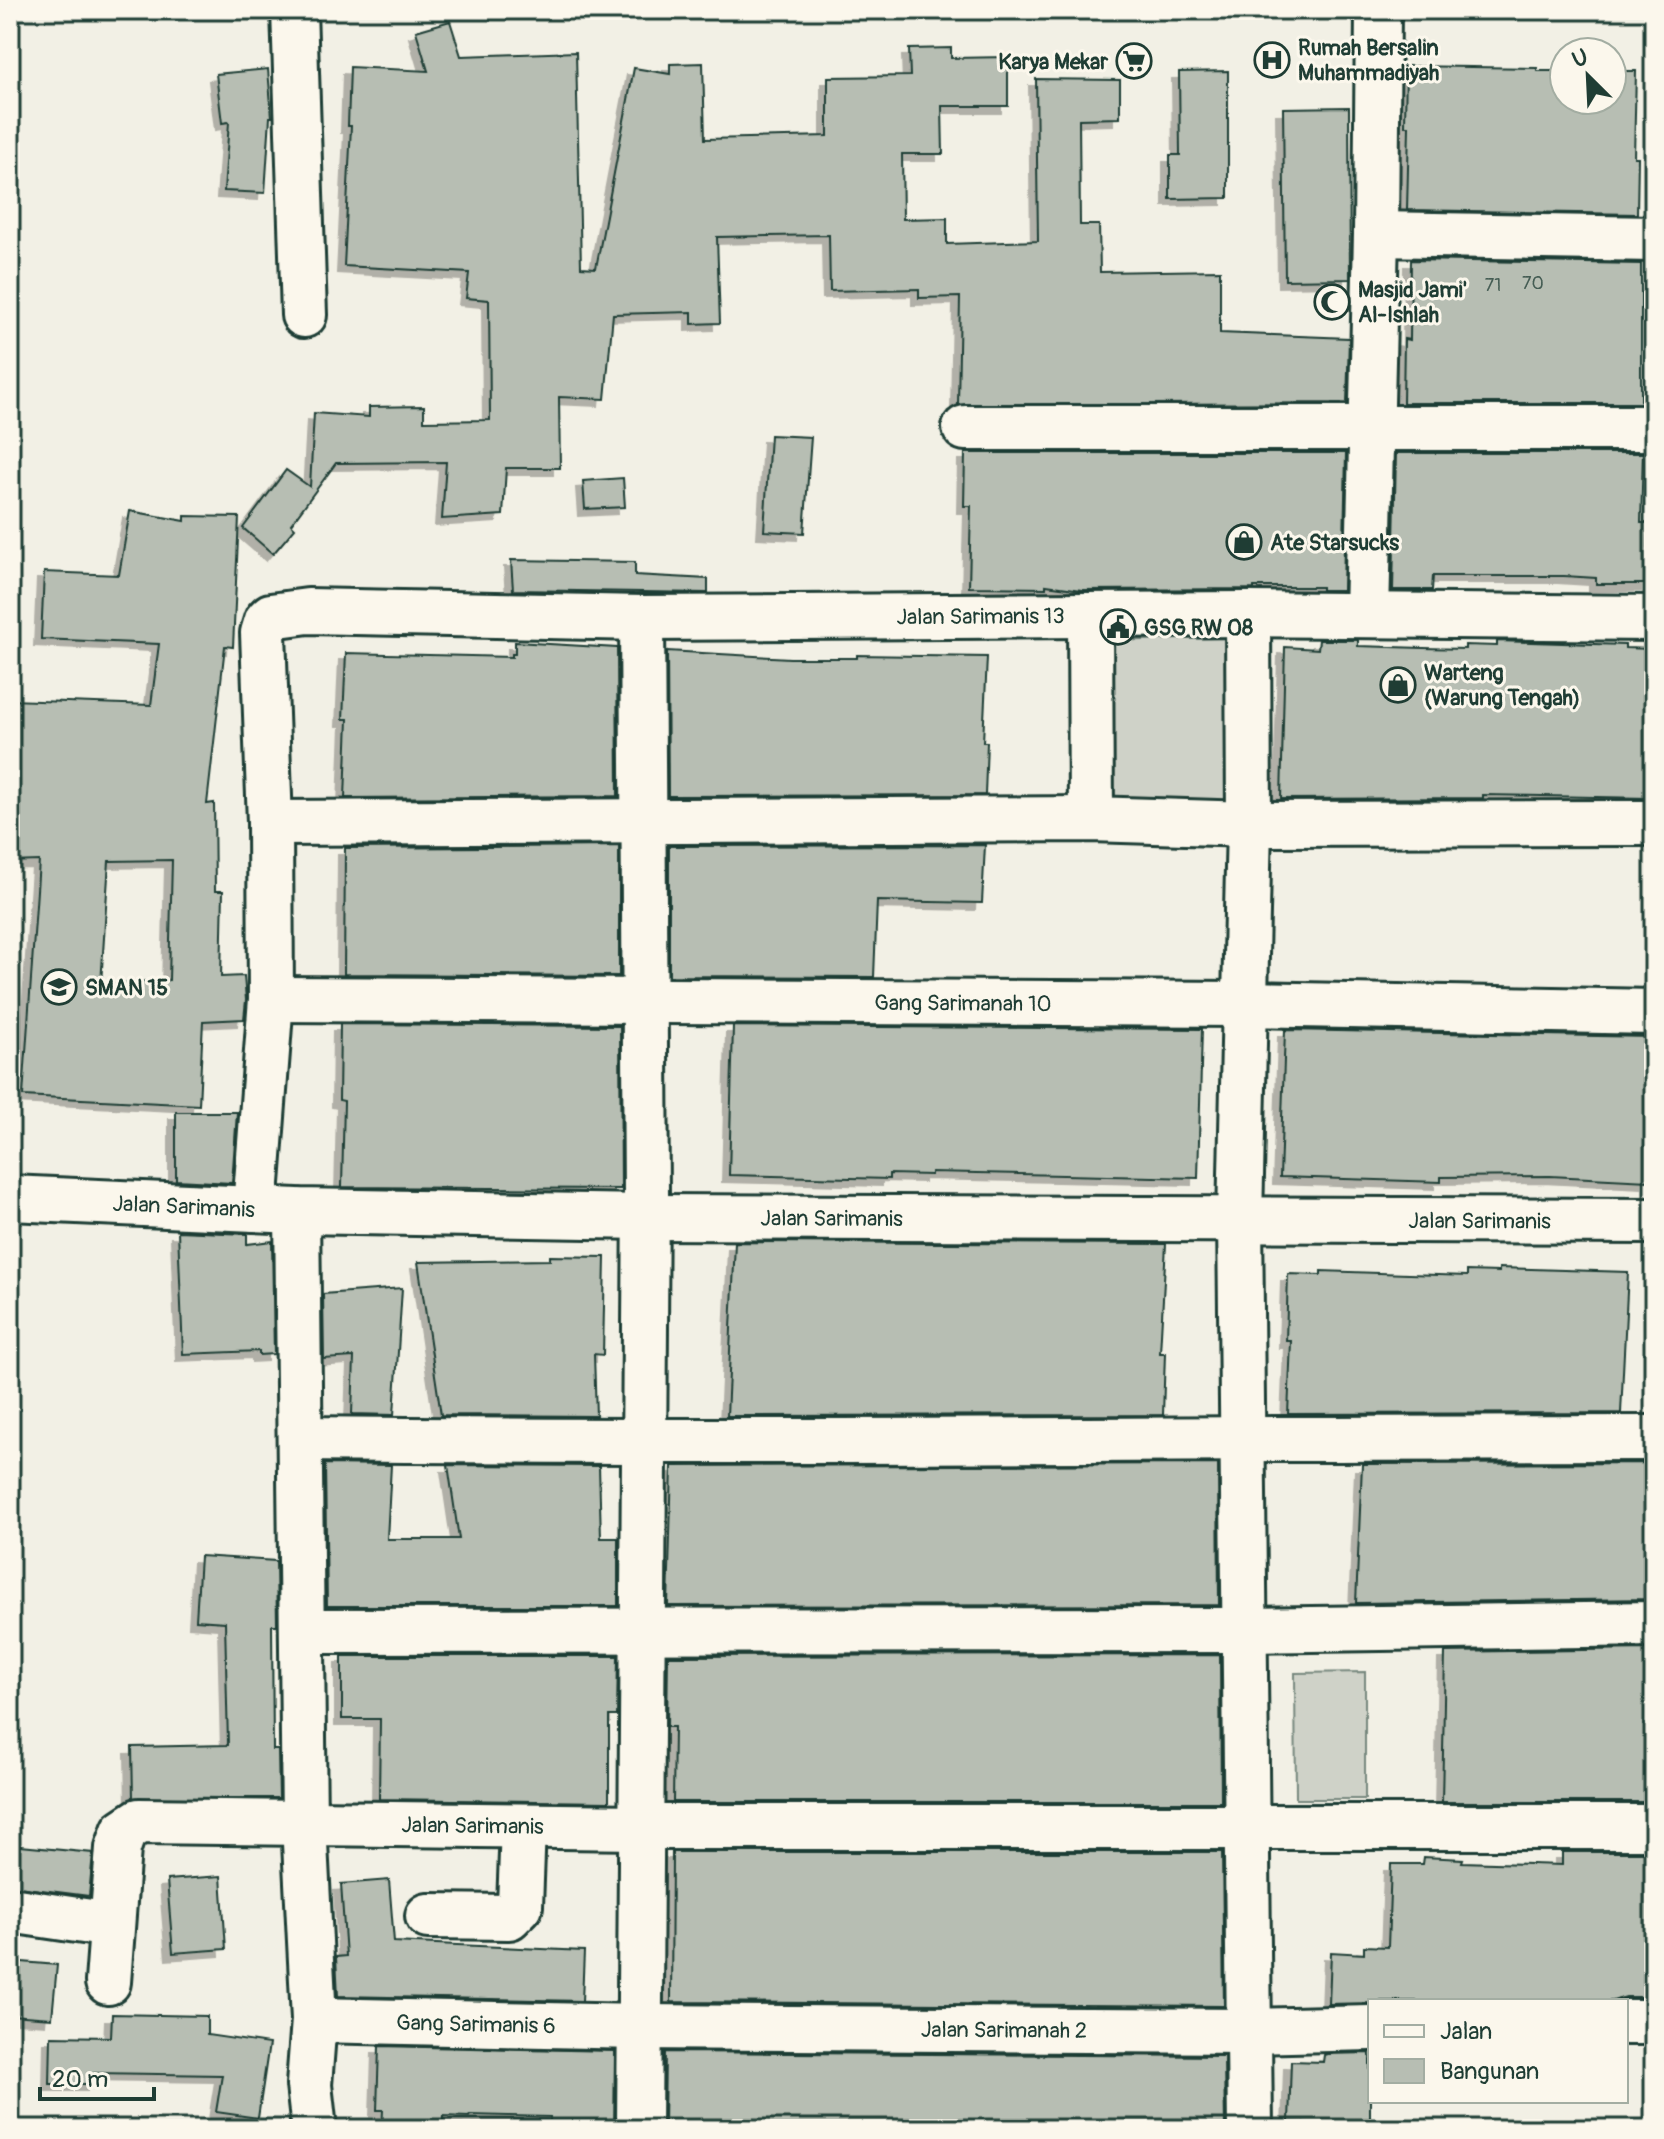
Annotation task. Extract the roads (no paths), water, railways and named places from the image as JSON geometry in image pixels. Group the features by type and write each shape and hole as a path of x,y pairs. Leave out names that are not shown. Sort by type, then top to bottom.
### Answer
{"street":[{"path":"294,10 304,315"},
{"path":"1367,615 1378,10"},
{"path":"1376,234 1654,239"},
{"path":"965,428 1654,428"},
{"name":"Jalan Sarimanis 13","path":"270,823 263,633 271,616 308,611 642,618 1248,614 1654,618"},
{"path":"1248,614 1249,824 1240,1219 1250,2129"},
{"path":"1090,616 1091,819"},
{"path":"639,2129 646,1217 642,618"},
{"path":"314,2129 309,2085 314,2020 304,1823 301,1439 276,1210 270,823 1091,819 1249,824 1654,823"},
{"name":"Gang Sarimanah 10","path":"271,999 1245,1004 1654,1012"},
{"name":"Jalan Sarimanis","path":"10,1198 276,1210 646,1217 1654,1221"},
{"path":"301,1439 643,1443 1654,1438"},
{"path":"304,1631 1244,1630 1654,1624"},
{"name":"Jalan Sarimanis","path":"111,1925 118,1848 124,1831 130,1824 139,1821 641,1827 1654,1827"},
{"path":"428,1916 509,1917 520,1906 523,1826"},
{"path":"10,1910 111,1925 108,1982"},
{"name":"Gang Sarimanis 6","path":"314,2020 639,2027"},
{"path":"1628,2022 1654,2022"},
{"name":"Jalan Sarimanah 2","path":"639,2027 1249,2031 1368,2028"}],"place":[{"name":"Rumah Bersalin Muhammadiyah","path":"1272,60"},
{"name":"Karya Mekar","path":"1134,61"},
{"name":"Masjid Jami' Al-Ishlah","path":"1332,302"},
{"name":"Ate Starsucks","path":"1244,542"},
{"name":"GSG RW 08","path":"1118,627"},
{"name":"Warteng (Warung Tengah)","path":"1398,685"},
{"name":"SMAN 15","path":"59,987"}]}
